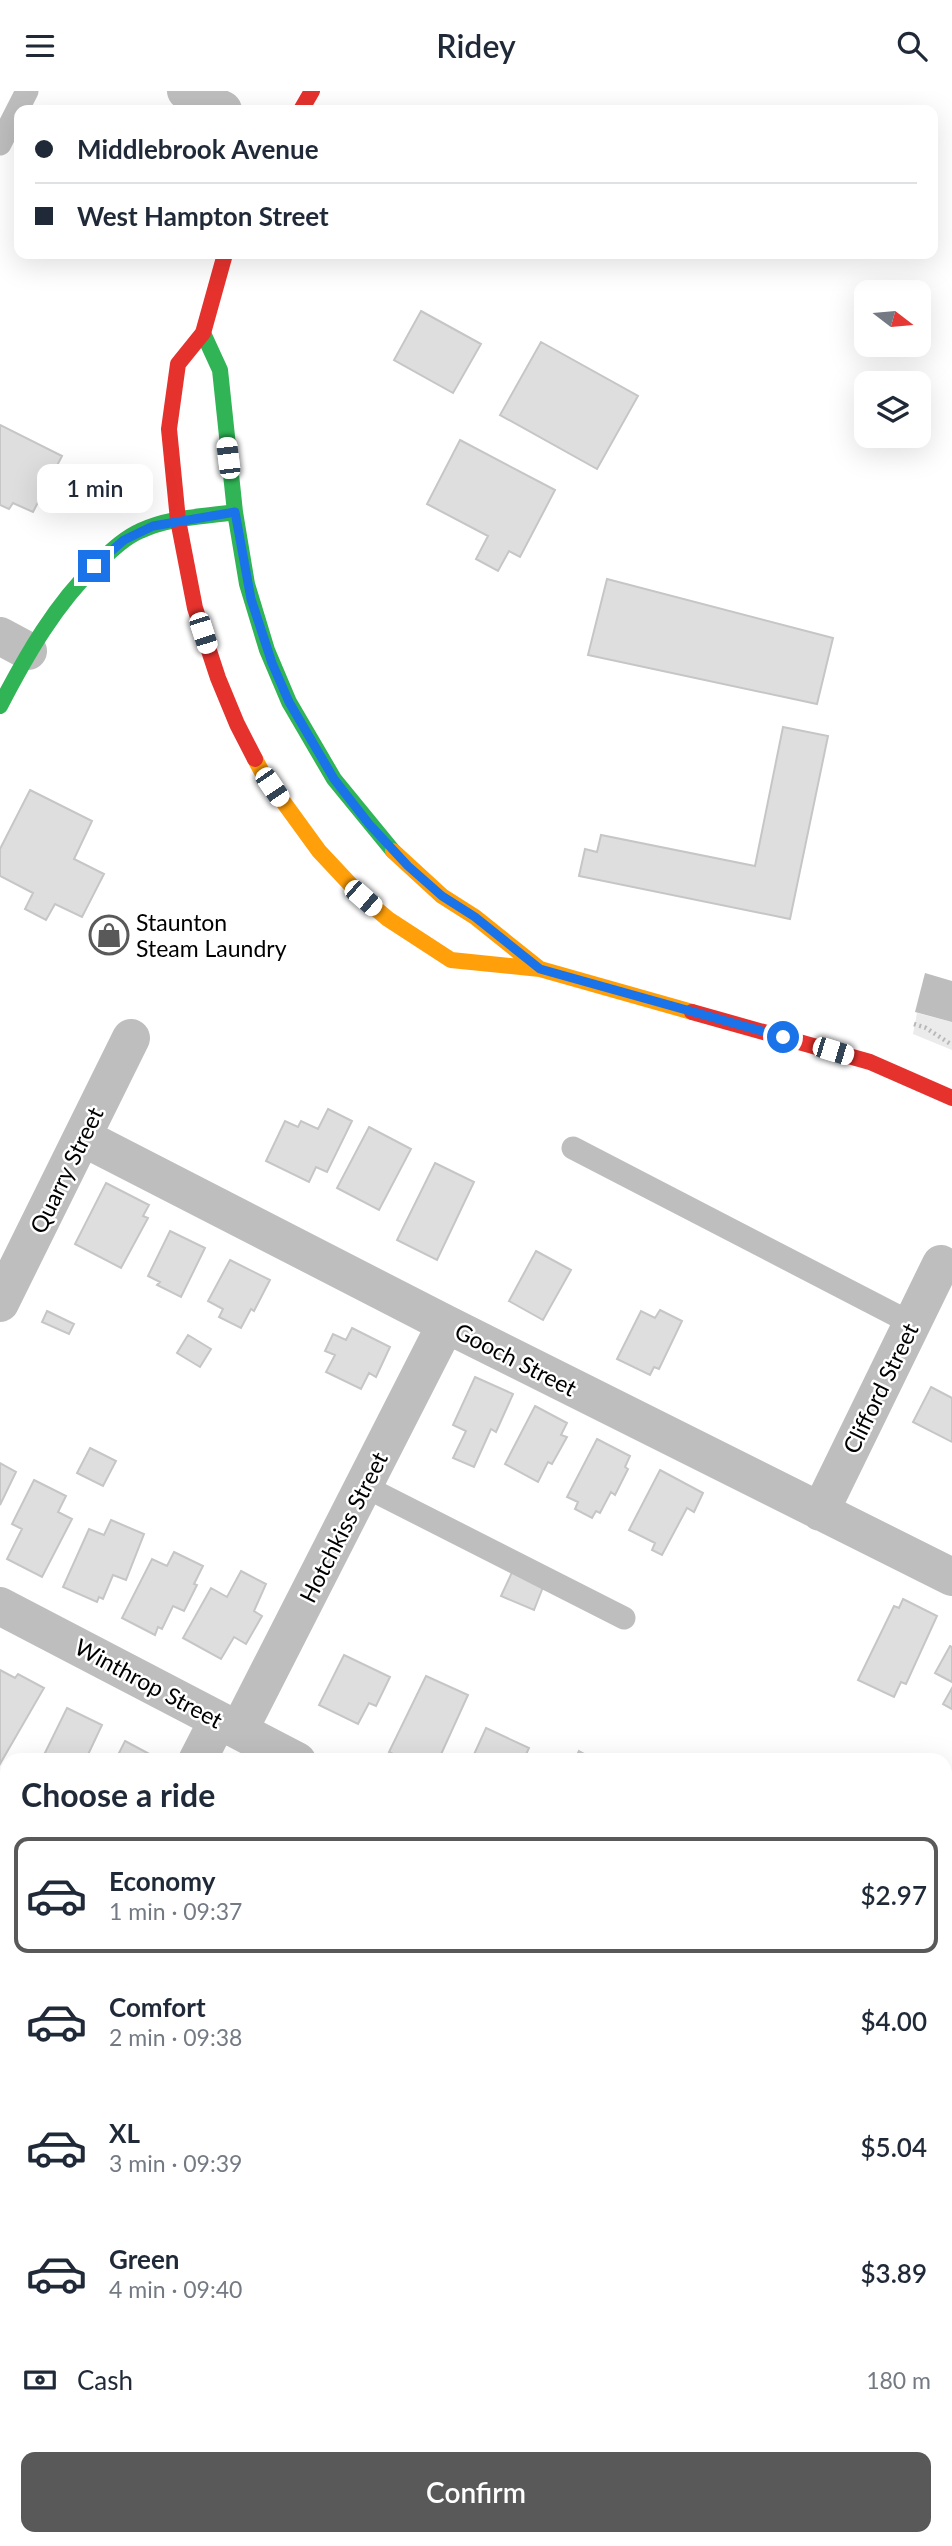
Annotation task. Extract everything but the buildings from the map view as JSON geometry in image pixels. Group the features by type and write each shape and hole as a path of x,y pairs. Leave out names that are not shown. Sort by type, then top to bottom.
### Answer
{"main road":[{"path":"224,259 203,333 178,364 169,429 178,520 195,608 218,678 237,724 262,774 319,851 356,891 388,919 451,960 540,969 870,1062 952,1098"},
{"path":"203,333 220,370 235,512 251,599 274,668 289,702 334,779 376,832 408,866 442,896 475,917 540,969"},
{"path":"0,706 14,643 54,609 109,552 138,531 178,520 235,512"}],"street":[{"path":"186,91 213,105"},
{"name":"Quarry Street","path":"0,1303 131,1038"},
{"name":"Gooch Street","path":"82,1137 446,1324 952,1577"},
{"name":"Clifford Street","path":"820,1512 938,1264"},
{"name":"Hotchkiss Street","path":"204,1753 229,1725 364,1486 446,1324"},
{"name":"Winthrop Street","path":"0,1606 282,1753"}],"lane":[{"path":"0,144 14,117"},
{"path":"573,1148 911,1323"},
{"path":"364,1486 624,1618"}],"path":[{"path":"914,1024 926,1028 952,1045"}],"shaded area":[{"path":"925,973 952,981 952,1022 915,1012"},
{"path":"917,1013 952,1022 952,1050 913,1034"}],"traffic: fast":[{"path":"203,333 220,370 235,512 247,584 267,650 289,702 334,779 393,851"},
{"path":"0,706 31,649 55,613 82,580 117,546 151,526 186,518 235,512"}],"traffic: slow":[{"path":"255,759 319,851 363,898 388,919 451,960 540,969 692,1012"},
{"path":"393,851 442,896 475,917 540,969"}],"traffic: jam":[{"path":"304,105 312,91"},
{"path":"224,259 203,333 178,364 169,429 178,520 195,608 218,678 255,759"},
{"path":"692,1012 870,1062 952,1098"}],"place":[{"name":"Staunton Steam Laundry","path":"109,935"}],"route":[{"path":"94,566 138,531 178,520 235,512 244,570 258,624 289,702 334,779 369,824 408,866 442,896 475,917 540,969 783,1037"}]}
